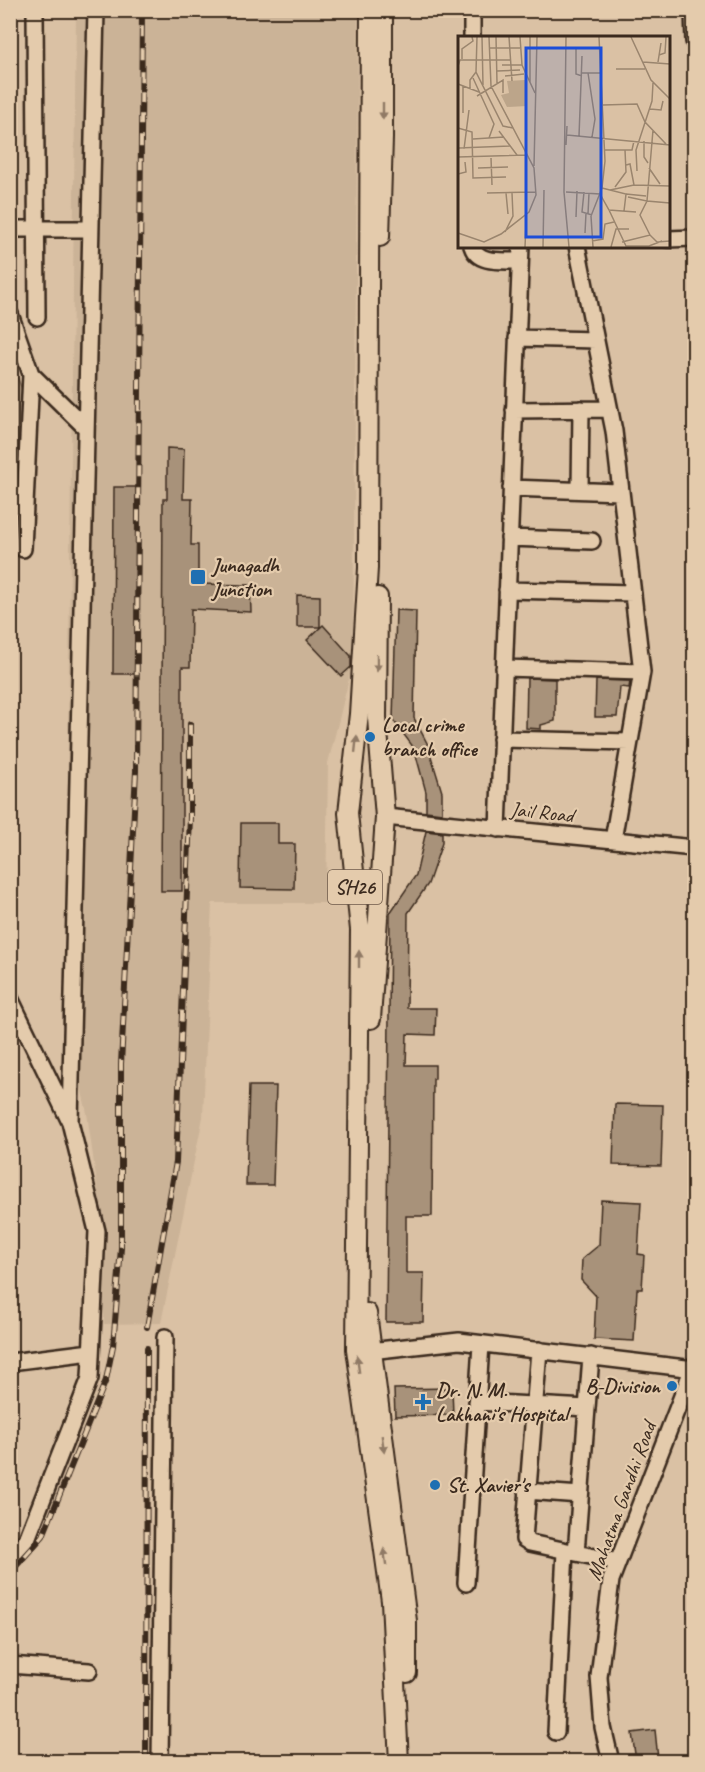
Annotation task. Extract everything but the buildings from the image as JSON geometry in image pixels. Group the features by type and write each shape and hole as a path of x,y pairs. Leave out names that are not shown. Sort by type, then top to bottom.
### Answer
{"main road":[{"name":"SH26","path":"370,10 368,568 359,714 348,813 360,930 356,1349 391,1600 399,1761"},
{"name":"SH26","path":"383,10 377,468 377,718 385,817 380,872 369,1098 367,1326 407,1621 408,1761"},
{"path":"351,785 384,785"},
{"path":"354,872 380,872"}],"street":[{"path":"34,10 38,229 37,317"},
{"path":"70,1122 96,10"},
{"path":"472,10 472,36"},
{"path":"693,10 694,42"},
{"path":"10,229 90,229"},
{"path":"669,239 694,238"},
{"path":"473,248 475,254 482,259 521,254 498,829"},
{"path":"577,248 609,410 642,672 613,840"},
{"path":"10,314 31,374 23,549"},
{"path":"517,338 596,340"},
{"path":"31,374 85,427"},
{"path":"514,410 609,410"},
{"path":"580,490 581,410"},
{"path":"511,488 620,492"},
{"path":"509,538 592,541"},
{"path":"507,590 633,593"},
{"path":"504,668 642,672"},
{"path":"501,740 630,742"},
{"name":"Jail Road","path":"385,817 694,848"},
{"path":"10,1557 27,1539 90,1378 97,1231 70,1122 11,999"},
{"path":"160,1761 165,1336"},
{"path":"370,1351 459,1341 694,1367"},
{"path":"466,1583 481,1344"},
{"path":"539,1350 526,1491 524,1539 530,1543 618,1562"},
{"path":"10,1362 91,1352"},
{"path":"556,1732 571,1552 580,1495 591,1356"},
{"name":"Mahatma Gandhi Road","path":"611,1761 603,1727 599,1677 611,1580 694,1367"},
{"path":"477,1402 587,1408"},
{"path":"526,1491 580,1495"},
{"path":"10,1665 89,1671"}],"shaded area":[{"path":"76,11 358,11 353,663 328,763 326,903 212,903 203,1117 161,1323 104,1324 102,1222 87,1113 65,1019"},
{"path":"10,359 23,392 11,546 10,546"}],"railway":[{"path":"10,1573 43,1536 106,1380 113,1346 121,1248 121,1064 136,771 142,10"},
{"path":"147,1327 176,1162 190,817 190,724"},
{"path":"146,1762 147,1348"}],"place":[{"name":"Junagadh Junction","path":"198,577"},
{"name":"Local crime branch office","path":"370,737"},
{"name":"B-Division","path":"672,1386"},
{"name":"Dr. N. M. Lakhani's Hospital","path":"423,1402"},
{"name":"St. Xavier's","path":"435,1485"}]}
